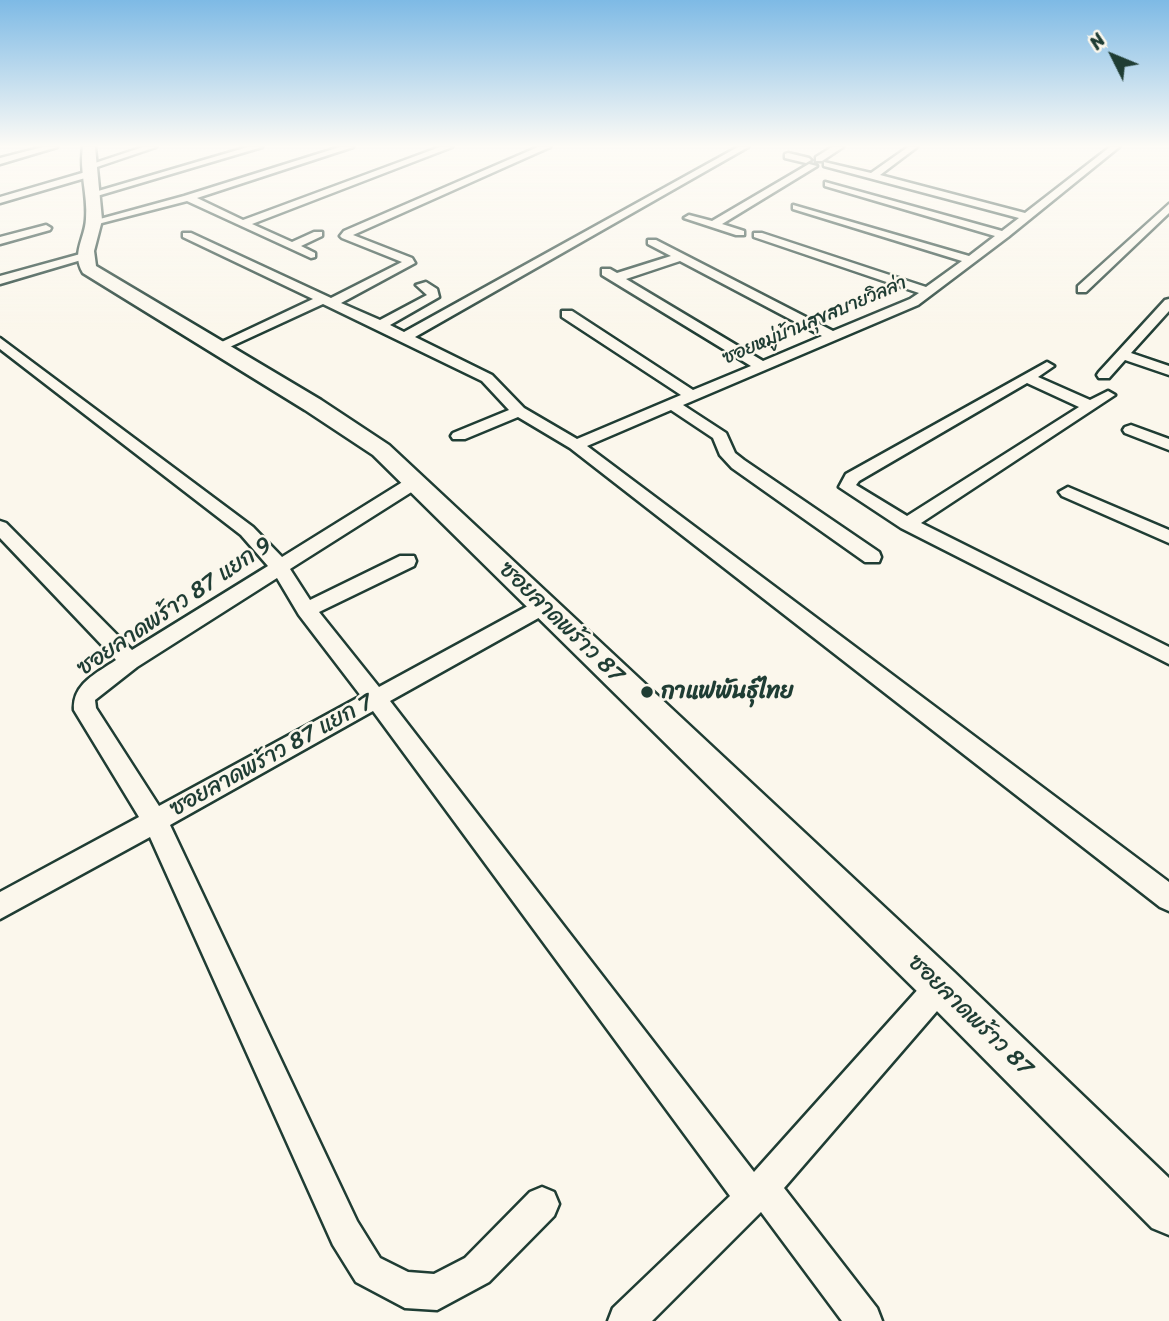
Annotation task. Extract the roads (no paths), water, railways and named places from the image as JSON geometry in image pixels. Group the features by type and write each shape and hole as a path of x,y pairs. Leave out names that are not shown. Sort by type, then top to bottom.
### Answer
{"street":[{"path":"0,280 84,256 88,209"},
{"path":"212,209 312,255"},
{"path":"244,223 282,209"},
{"path":"216,348 327,301 409,262 346,236 404,209"},
{"path":"405,337 634,209"},
{"path":"713,225 740,209"},
{"path":"802,209 971,260"},
{"path":"916,209 1004,234"},
{"path":"996,209 1027,217"},
{"name":"ซอยหมู่บ้านสุขสบายวิลล่า","path":"576,445 904,307 929,292 1038,209"},
{"path":"1082,289 1167,209"},
{"path":"689,218 740,233"},
{"path":"0,241 46,228"},
{"path":"292,246 318,234"},
{"path":"187,235 381,325 487,379 519,411 576,445 1169,898"},
{"path":"758,235 929,292"},
{"path":"652,242 832,336"},
{"name":"ซอยลาดพร้าว 87","path":"84,256 86,264 96,275 381,450 940,986 1169,1211"},
{"path":"681,257 610,275 762,366"},
{"path":"381,325 433,297 433,292 422,285"},
{"path":"1104,375 1169,303"},
{"path":"567,314 690,395"},
{"path":"0,342 247,531 279,566 306,610 757,1192 864,1321"},
{"path":"1123,355 1169,371"},
{"path":"1047,366 847,482 847,487 907,524 1169,656"},
{"path":"1027,378 1090,407"},
{"path":"907,524 1108,395"},
{"path":"671,404 720,436 728,455 738,464 872,557"},
{"path":"459,436 519,411"},
{"path":"1131,430 1169,445"},
{"name":"ซอยลาดพร้าว 87 แยก 9","path":"415,482 130,661 90,690 84,698 85,710 155,821 345,1233 368,1270 405,1290 437,1292 477,1270 542,1204"},
{"path":"1068,492 1169,537"},
{"path":"0,527 130,661"},
{"path":"306,610 407,561"},
{"name":"ซอยลาดพร้าว 87 แยก 7","path":"0,906 544,606"},
{"path":"626,1321 757,1192 940,986"}],"place":[{"name":"กาแฟพันธ์ุไทย","path":"647,692"}]}
